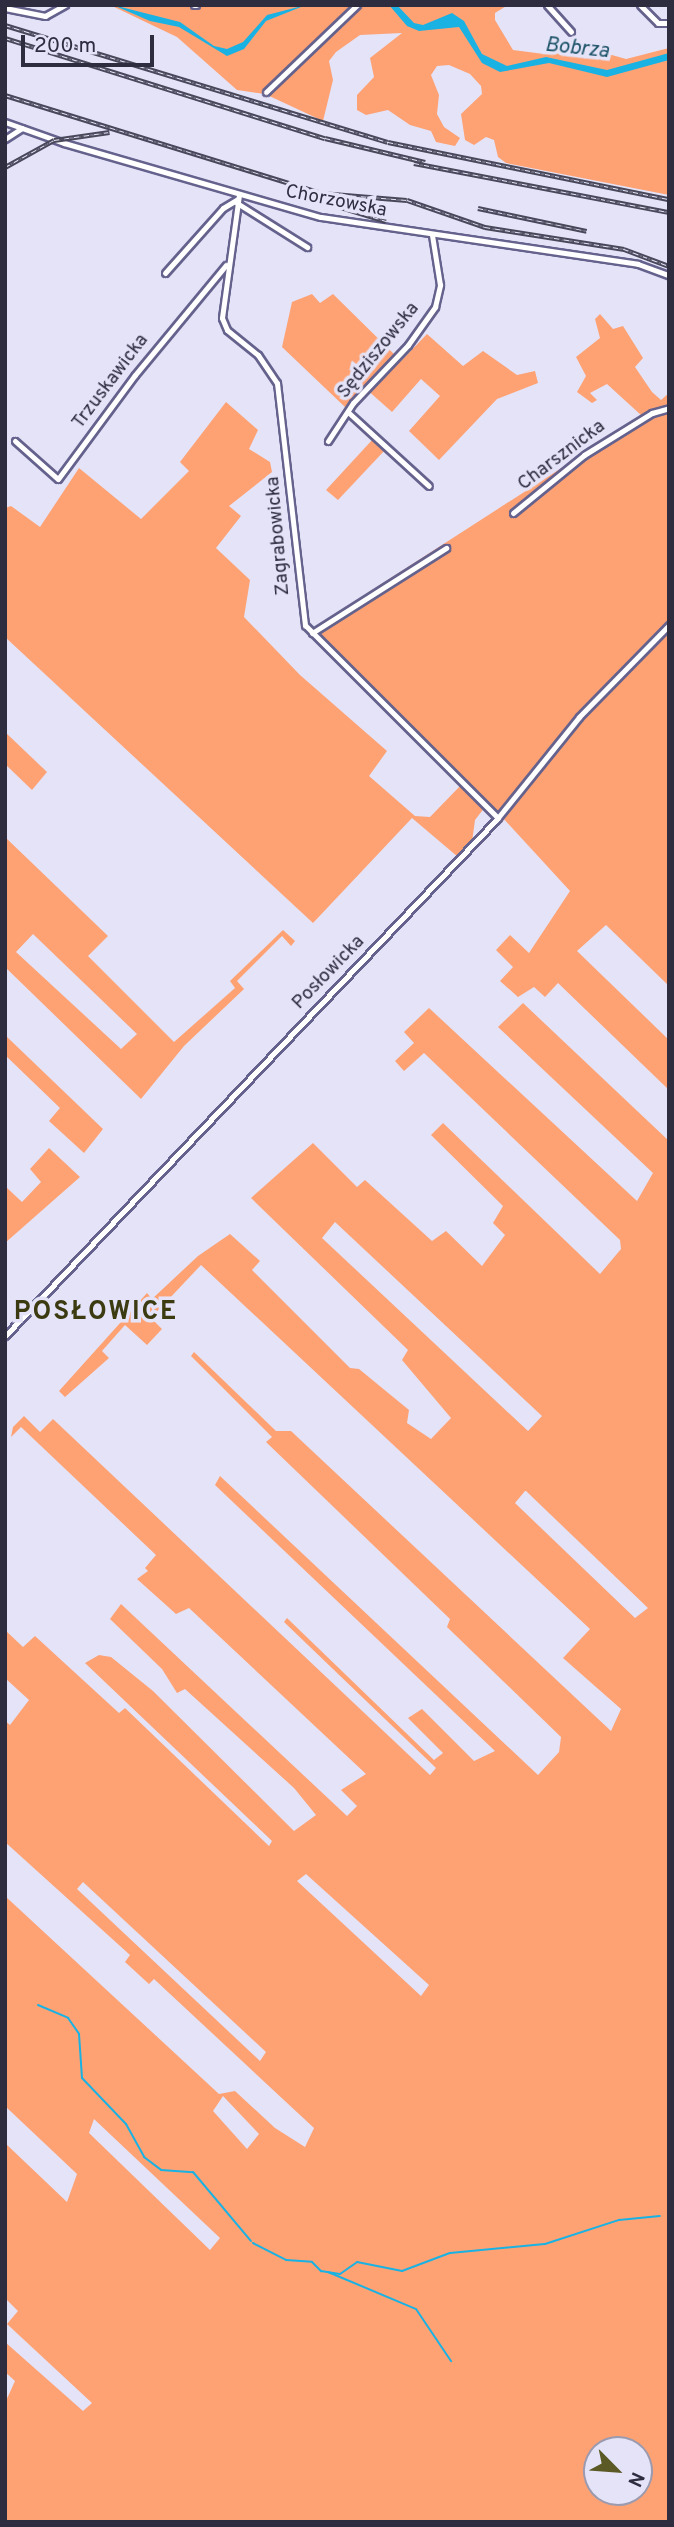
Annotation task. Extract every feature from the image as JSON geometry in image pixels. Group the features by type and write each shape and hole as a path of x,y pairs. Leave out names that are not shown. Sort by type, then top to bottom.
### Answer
{"street":[{"path":"5,8 45,16 65,5"},
{"path":"266,92 357,5"},
{"path":"547,5 571,32"},
{"path":"640,5 656,22 669,23"},
{"name":"Chorzowska","path":"5,122 238,199 321,218 638,264 669,275"},
{"path":"5,139 22,128"},
{"path":"165,273 223,208 238,199 307,247"},
{"name":"Zagrabowicka","path":"238,199 222,318 227,330 258,355 280,393 302,613 312,633 498,818"},
{"name":"Sędziszowska","path":"328,441 435,307 440,276 432,235"},
{"name":"Trzuskawicka","path":"15,441 58,479 180,318 228,262"},
{"name":"Charsznicka","path":"513,513 584,455 652,413 669,408"},
{"path":"349,413 429,486"},
{"path":"312,633 446,548"},
{"name":"Posłowicka","path":"5,1336 498,818 579,718 669,625"}],"shaded area":[{"path":"110,5 508,5 495,13 495,20 513,50 544,54 591,49 626,59 669,48 669,195 506,163 498,157 494,140 486,137 474,145 465,140 461,114 482,94 481,86 470,74 449,65 437,66 431,75 439,95 437,114 444,127 460,138 455,146 436,142 431,131 410,125 388,110 366,115 357,110 357,95 374,77 370,58 402,33 360,35 336,52 329,61 333,80 323,121 265,94 237,90 177,37"},
{"path":"312,294 320,303 333,294 401,361 427,334 463,366 483,351 517,375 535,371 538,383 497,399 439,460 409,431 440,396 421,379 392,412 365,388 345,407 282,347 292,302"},
{"path":"600,314 613,329 623,326 643,358 635,367 652,392 661,400 669,393 669,621 568,727 499,813 485,807 475,820 472,842 458,857 412,818 313,923 5,637 5,508 11,506 40,527 79,468 141,519 189,471 180,462 226,402 258,430 249,449 270,462 272,472 229,506 241,516 216,548 250,580 244,617 300,675 387,751 369,776 415,816 430,817 462,784 307,632 642,416 607,384 590,393 597,400 592,403 577,392 586,376 576,357 600,338 595,319"},
{"path":"373,439 385,450 338,500 326,490"},
{"path":"669,629 669,986 606,925 577,951 669,1040 669,1090 558,983 545,997 534,987 518,997 500,981 513,967 496,950 510,935 529,953 570,891 502,817 572,729"},
{"path":"5,732 47,772 32,790 5,764"},
{"path":"5,837 108,936 88,956 174,1042 235,988 230,981 283,930 295,941 291,946 282,936 237,981 244,989 184,1046 141,1099 5,967","holes":["33,934 137,1034 121,1049 16,952"]},
{"path":"523,1003 669,1141 669,2522 5,2522 5,2403 15,2381 5,2372 5,2342 83,2411 92,2403 7,2324 18,2311 5,2298 5,2143 67,2202 77,2174 5,2106 5,1896 219,2094 235,2091 275,2128 305,2147 314,2128 154,1979 149,1984 125,1962 130,1955 5,1842 5,1721 10,1725 29,1700 5,1678 5,1630 23,1647 35,1636 119,1713 125,1708 269,1846 272,1841 85,1663 99,1655 111,1657 153,1691 294,1831 316,1815 294,1788 185,1689 177,1693 162,1669 110,1619 121,1604 347,1816 357,1806 341,1790 366,1774 189,1608 176,1614 137,1579 148,1571 145,1568 156,1555 21,1427 11,1437 13,1427 24,1416 40,1432 53,1419 430,1775 436,1768 284,1622 287,1618 434,1760 443,1753 408,1718 422,1709 474,1761 495,1751 215,1485 220,1476 538,1775 559,1752 561,1737 447,1627 450,1619 266,1442 272,1437 191,1356 194,1352 276,1431 291,1431 611,1731 621,1709 563,1658 590,1629 201,1265 151,1318 162,1329 147,1345 125,1325 102,1351 109,1358 65,1397 59,1391 147,1293 152,1299 198,1256 230,1234 260,1261 252,1270 350,1368 359,1369 409,1410 407,1423 431,1439 451,1418 402,1360 408,1350 251,1198 313,1143 357,1187 365,1180 432,1241 446,1231 482,1266 505,1235 493,1223 503,1206 431,1135 443,1123 600,1274 621,1249 620,1240 424,1053 404,1071 395,1061 414,1043 404,1032 429,1008 637,1201 653,1173 498,1027","holes":["335,1222 542,1416 528,1431 322,1238","526,1491 648,1608 635,1618 515,1503","306,1874 429,1985 421,1996 297,1881","83,1882 266,2052 260,2061 77,1889","223,2096 259,2134 247,2149 213,2111","94,2119 220,2238 210,2250 89,2133"]},
{"path":"5,1035 103,1129 84,1153 49,1121 60,1108 5,1055"},
{"path":"49,1148 80,1177 5,1243 5,1186 22,1202 41,1182 30,1169"}],"water":[{"path":"113,5 180,22 214,46 227,49 243,42 267,15 306,5 266,21 244,49 227,56 179,27 150,21"},
{"path":"389,5 397,5 414,23 423,25 452,13 464,21 482,54 507,66 546,57 607,70 669,53 669,60 607,77 549,63 500,72 482,63 459,27 419,31 407,26"}],"waterway":[{"path":"38,2005 68,2018 79,2034 82,2078 126,2124 144,2157 161,2170 193,2172 251,2241"},
{"path":"253,2243 286,2260 312,2262 321,2271 340,2274 357,2262 402,2271 450,2253 545,2244 619,2220 660,2216"},
{"path":"328,2272 416,2309 451,2361"}],"railway":[{"path":"5,25 388,142 669,199"},
{"path":"5,38 325,138 425,162"},
{"path":"5,95 321,193 407,200 485,227 624,249 669,266"},
{"path":"5,167 54,140 109,132"},
{"path":"414,163 669,212"},
{"path":"325,202 386,221"},
{"path":"478,208 587,231"}],"district":[{"name":"POSŁOWICE","path":"96,1313"}],"water label":[{"name":"Bobrza","path":"577,49"}]}
